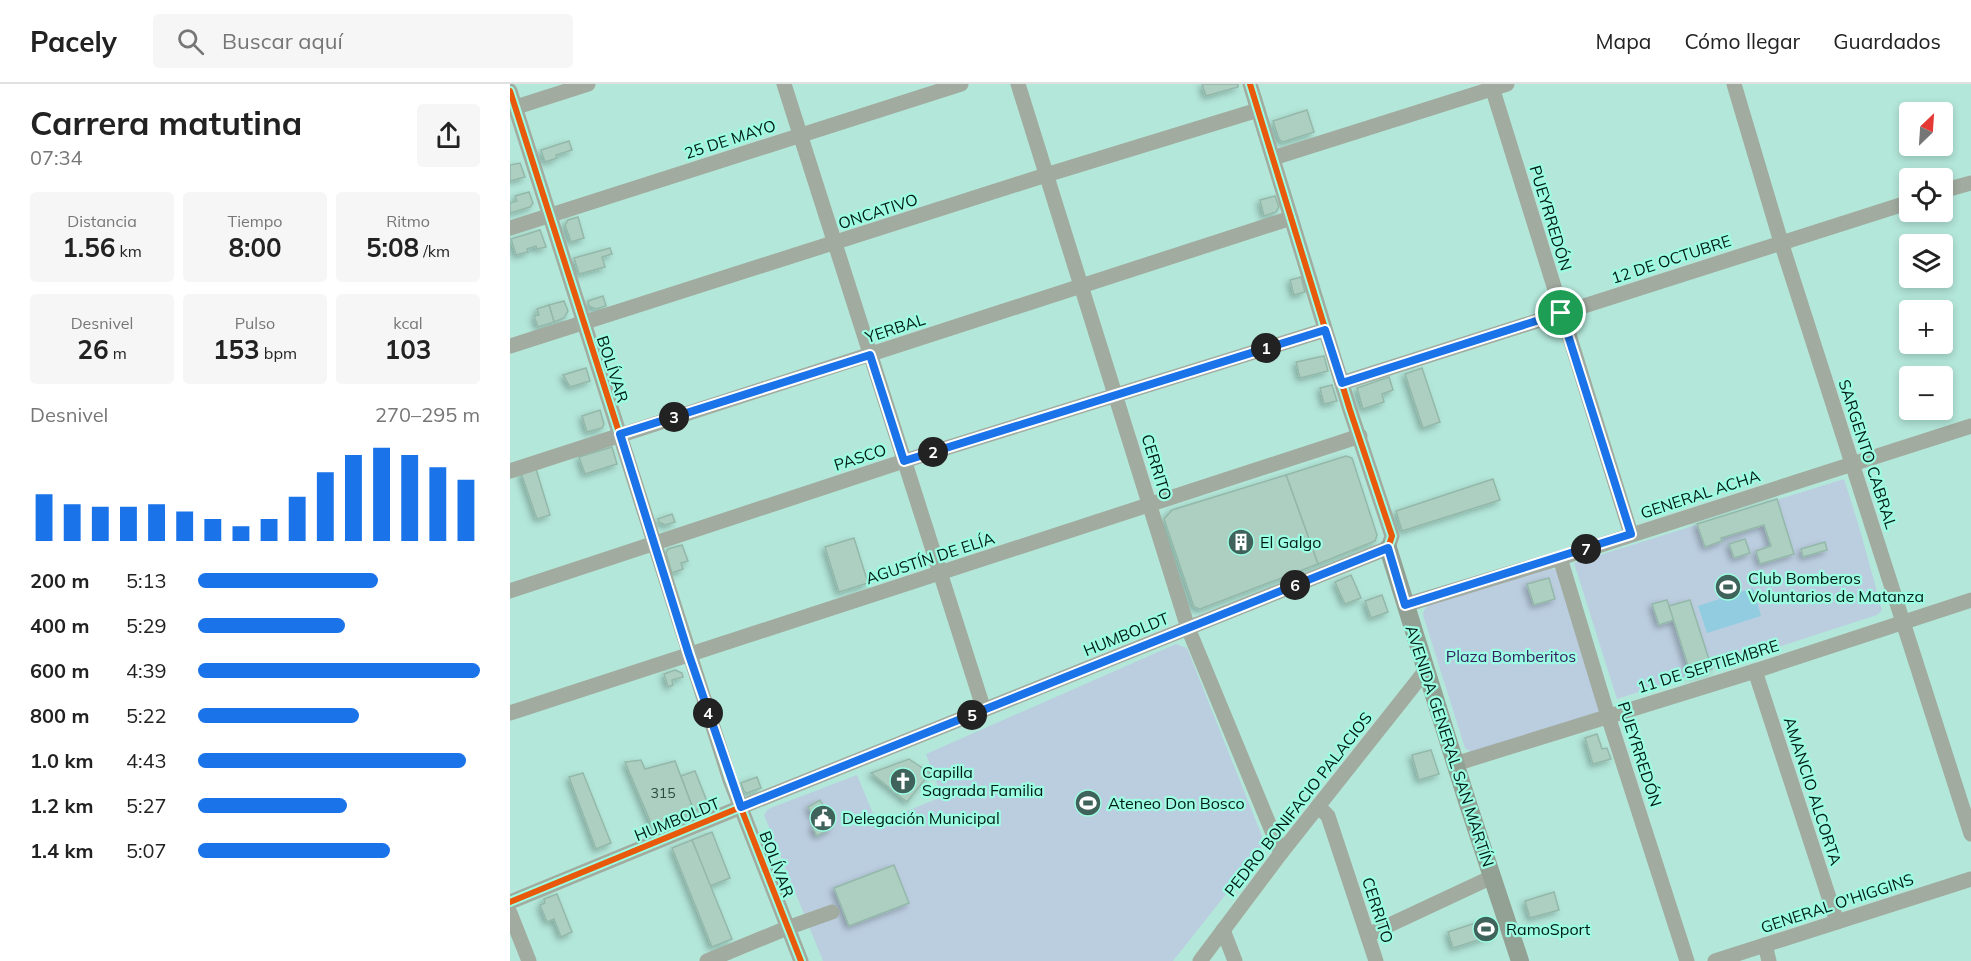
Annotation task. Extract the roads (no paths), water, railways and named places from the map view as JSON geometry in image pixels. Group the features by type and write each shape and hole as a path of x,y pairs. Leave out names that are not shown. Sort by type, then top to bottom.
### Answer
{"main road":[{"name":"AVENIDA GENERAL SAN MARTÍN","path":"1388,548 1455,764 1520,961"}],"street":[{"path":"513,108 588,84"},
{"path":"784,84 984,711"},
{"name":"25 DE MAYO","path":"510,228 961,84"},
{"name":"CERRITO","path":"1018,84 1188,628 1281,853"},
{"name":"AVENIDA GENERAL SAN MARTÍN","path":"1250,84 1325,330 1392,536 1388,548"},
{"path":"1273,158 1491,86 1507,84"},
{"name":"SARGENTO CABRAL","path":"1734,84 1781,242 1971,834"},
{"name":"PUEYRREDÓN","path":"1491,86 1631,534"},
{"name":"BOLÍVAR","path":"510,91 513,108 550,216 689,655 741,807 801,961"},
{"name":"ONCATIVO","path":"510,346 1046,175 1258,110"},
{"path":"1953,188 1971,183"},
{"name":"12 DE OCTUBRE","path":"1342,383 1899,205"},
{"name":"YERBAL","path":"510,471 1291,218"},
{"name":"PASCO","path":"510,591 904,461 1325,330"},
{"name":"GENERAL ACHA","path":"1405,605 1560,558 1971,426"},
{"name":"AGUSTÍN DE ELÍA","path":"510,713 1360,436"},
{"name":"HUMBOLDT","path":"510,902 1388,548"},
{"name":"PUEYRREDÓN","path":"1560,558 1687,961"},
{"name":"11 DE SEPTIEMBRE","path":"1455,764 1755,671 1971,600"},
{"name":"PEDRO BONIFACIO PALACIOS","path":"1200,961 1281,853 1426,670"},
{"name":"AMANCIO ALCORTA","path":"1755,671 1837,922"},
{"name":"CERRITO","path":"1318,806 1328,816 1376,961"},
{"path":"1368,935 1492,877"},
{"name":"GENERAL O'HIGGINS","path":"1715,961 1971,879"},
{"path":"707,961 832,912"},
{"path":"510,913 529,961"},
{"path":"1223,930 1235,961"},
{"path":"1764,945 1769,961"}],"water":[{"path":"1753,588 1761,616 1707,633 1698,606"}],"place":[{"name":"El Galgo","path":"1241,542"},
{"name":"Club Bomberos Voluntarios de Matanza","path":"1728,587"},
{"name":"Capilla Sagrada Familia","path":"903,781"},
{"name":"Ateneo Don Bosco","path":"1088,803"},
{"name":"Delegación Municipal","path":"823,818"},
{"name":"RamoSport","path":"1486,929"}],"park label":[{"name":"Plaza Bomberitos","path":"1511,656"}]}
